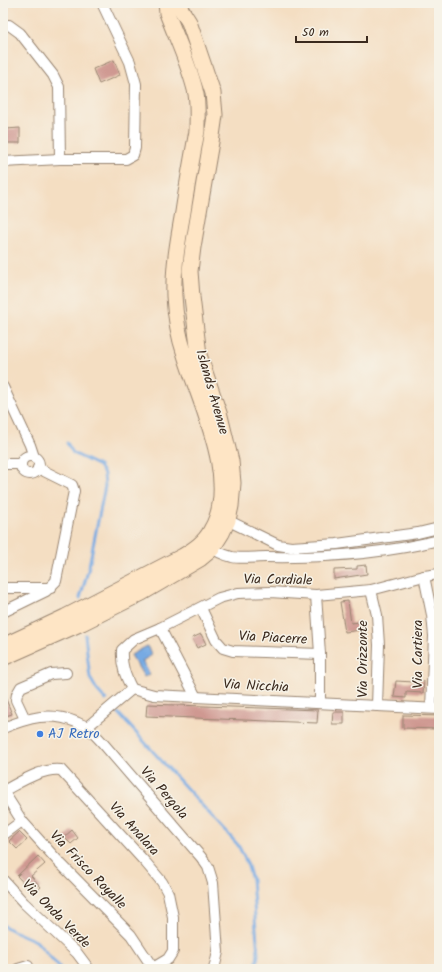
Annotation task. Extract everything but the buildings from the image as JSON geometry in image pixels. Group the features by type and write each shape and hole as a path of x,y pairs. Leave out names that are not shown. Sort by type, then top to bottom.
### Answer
{"street":[{"path":"3,162 60,159 126,159 133,155 135,148 136,84 130,62 102,3"},
{"name":"Islands Avenue","path":"166,3 167,13 191,75 196,96 197,131 178,239 174,269 174,297 184,354 209,424 219,465 222,486 220,504 222,518"},
{"name":"Islands Avenue","path":"3,658 82,623 142,593 200,560 208,545 212,530 231,506 233,483 231,462 220,416 199,355 192,305 190,271 215,115 214,93 189,22 177,3"},
{"path":"3,25 9,25 20,33 53,75 59,87 60,159"},
{"path":"3,387 30,445 34,457 39,464 38,468 33,473 26,473 21,468 20,464"},
{"path":"20,464 25,457 34,457"},
{"path":"3,464 20,464"},
{"path":"3,612 51,588 56,581 74,491 72,485 38,468"},
{"path":"222,518 278,545 291,547 337,544 418,533 439,528"},
{"path":"208,545 233,557 278,557 341,555 439,540"},
{"name":"Islands Avenue","path":"3,646 65,617 183,556 208,545"},
{"path":"278,545 278,557"},
{"name":"Via Cordiale","path":"132,689 121,662 122,650 134,639 160,628 219,598 238,593 270,592 316,595 372,590 424,576 439,574"},
{"name":"Via Cartiera","path":"424,576 432,614 436,657 435,708"},
{"path":"3,588 51,588"},
{"name":"Via Orizzonte","path":"372,590 377,615 379,646 377,706"},
{"path":"316,595 320,654 320,703"},
{"name":"Via Piacerre","path":"201,608 216,640 223,648 232,651 320,654"},
{"path":"160,628 196,697"},
{"path":"25,720 16,700 16,694 21,687 51,674 66,673"},
{"path":"87,727 132,689"},
{"name":"Via Nicchia","path":"132,689 154,695 435,708"},
{"name":"Via Pergola","path":"3,728 25,720 43,716 55,716 69,719 87,727 181,833 208,867 213,883 218,952 214,969"},
{"name":"Via Analara","path":"3,791 38,774 52,769 61,770 146,862 162,882 168,893 173,917 173,951 168,959 152,969"},
{"name":"Via Frisco Royalle","path":"3,791 22,820 57,860 131,935 152,969"},
{"path":"3,835 22,820"},
{"name":"Via Onda Verde","path":"3,880 24,903 77,953 89,969"},
{"path":"18,969 28,966"}],"water":[{"path":"147,646 152,655 142,661 150,674 144,677 131,655"}],"waterway":[{"path":"67,443 73,453 99,466 104,474 105,486 88,571 80,598"},
{"path":"85,635 90,678 97,690 106,700"},
{"path":"118,713 238,845 247,863 252,880 258,954 256,969"},
{"path":"3,925 36,941 61,969"}],"place":[{"name":"AJ Retro","path":"40,734"}]}
